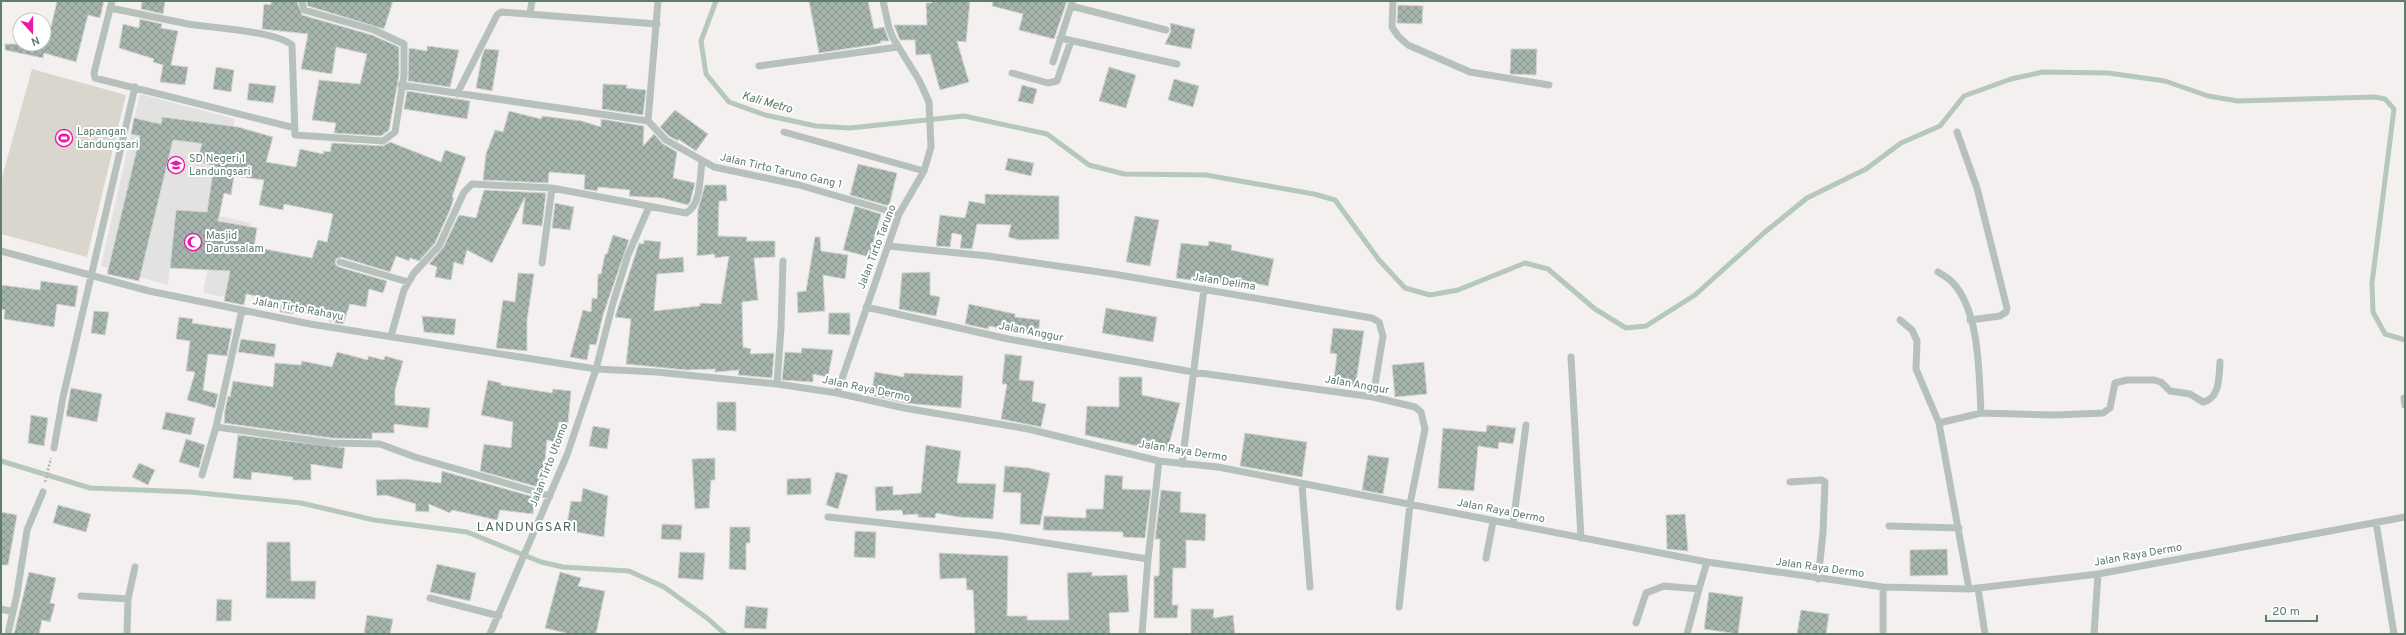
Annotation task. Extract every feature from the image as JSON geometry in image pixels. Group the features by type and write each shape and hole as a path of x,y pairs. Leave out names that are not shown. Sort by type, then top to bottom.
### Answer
{"street":[{"path":"295,128 95,78 94,73 111,4 189,24 258,34 287,41 292,45 295,128 295,135 383,141 395,132 404,44 374,30 304,10 302,1"},
{"path":"530,13 532,1"},
{"path":"401,85 648,121 658,1"},
{"name":"Jalan Tirto Taruno","path":"837,393 899,214 924,171 931,147 932,128 929,102 919,80 888,28 883,1"},
{"path":"1392,1 1392,26 1398,36 1408,45 1470,72 1549,85"},
{"path":"1053,62 1072,3 1166,30"},
{"path":"457,94 497,15 505,11 657,24"},
{"path":"1060,38 1177,64"},
{"path":"1012,73 1048,83 1057,80 1071,41"},
{"path":"759,66 824,59 898,47"},
{"path":"54,448 63,397 93,275 135,87"},
{"name":"Jalan Tirto Taruno Gang 1","path":"648,121 666,140 714,168 799,185 899,214"},
{"path":"784,132 924,171"},
{"path":"1957,132 1977,188 2007,308 2006,312 2000,316 1970,320"},
{"path":"391,336 400,299 408,282 439,246 464,192 472,184 481,183 552,188 681,213 689,211 696,201 702,161"},
{"path":"542,263 552,188"},
{"name":"Jalan Tirto Utomo","path":"490,634 517,572 527,553 567,455 596,369 628,255 649,207"},
{"name":"Jalan Delima","path":"888,246 988,256 1362,315 1379,322 1383,336 1373,397"},
{"name":"Jalan Tirto Rahayu","path":"1,251 149,291 310,324 596,369"},
{"path":"777,384 781,328 783,260"},
{"path":"340,262 408,282"},
{"path":"1938,272 1952,282 1960,291 1970,320 1978,352 1981,413"},
{"path":"1182,464 1204,289"},
{"name":"Jalan Anggur","path":"866,307 1008,340 1193,372 1373,397 1415,407 1421,412 1425,420 1425,429 1410,504 1399,607"},
{"path":"202,475 216,427 242,310"},
{"path":"1900,320 1912,330 1917,341 1916,369 1939,423 1969,589"},
{"path":"1571,357 1581,538"},
{"path":"1939,423 1981,413 2055,415 2103,413 2110,408 2115,383 2128,380 2154,380 2162,382 2170,391 2190,394 2206,402 2217,389 2220,362"},
{"name":"Jalan Raya Dermo","path":"596,369 656,372 777,384 837,393 904,408 1028,429 1159,461 1242,472 1302,485 1410,504 1493,522 1513,524 1707,562 1818,579 1883,587 1969,589 2098,574 2405,517"},
{"path":"1513,524 1526,425"},
{"path":"216,427 331,444 380,444 415,457 550,496"},
{"path":"1142,634 1148,559 1159,461"},
{"path":"1790,482 1824,480 1825,482 1823,533 1818,579"},
{"path":"1302,485 1310,587"},
{"path":"8,634 27,530 43,492"},
{"path":"828,517 1002,536 1148,559"},
{"path":"1486,558 1493,522"},
{"path":"2376,522 2394,634"},
{"path":"1889,526 1959,528"},
{"path":"1687,634 1707,562"},
{"path":"127,634 128,599 135,567"},
{"path":"2094,634 2098,574"},
{"path":"1636,623 1644,596 1649,590 1664,586 1699,589"},
{"path":"1883,587 1883,634"},
{"path":"1978,588 1985,634"},
{"path":"81,596 128,599"},
{"path":"430,598 499,616"},
{"path":"1,609 13,612"}],"path":[{"path":"43,492 54,448"}],"shaded area":[{"name":"Lapangan Landungsari","path":"32,69 126,95 87,257 1,234 1,181"},
{"name":"SD Negeri 1 Landungsari","path":"140,94 235,119 220,212 176,211 168,285 101,266"},
{"path":"219,216 250,223 236,299 203,293"}],"building":[{"path":"57,1 104,1 100,18 88,15 76,62 44,53 43,58 14,52 52,52 52,23"},
{"path":"142,1 165,1 163,14 141,9"},
{"path":"271,1 297,1 302,15 372,35 399,47 399,75 389,130 381,136 334,133 336,123 312,120 319,80 360,84 367,54 336,47 332,74 301,69 308,34 262,29 264,4 271,5"},
{"path":"307,1 393,1 384,29 308,6"},
{"path":"809,1 868,1 874,29 884,27 889,41 880,41 881,43 872,45 819,53"},
{"path":"932,1 970,1 966,42 957,41 969,82 940,90 930,54 916,55 915,40 900,40 894,25 927,25 926,3 932,3"},
{"path":"993,1 1067,1 1054,39 1019,30 1023,14 992,6"},
{"path":"1398,5 1423,6 1422,24 1397,23"},
{"path":"140,19 162,24 161,28 178,31 171,65 188,67 185,85 160,82 163,65 153,62 154,59 119,48 123,24 139,28"},
{"path":"1170,23 1195,29 1191,49 1165,44 1171,31"},
{"path":"5,44 12,44 12,51 5,50"},
{"path":"427,46 459,50 450,87 408,81 409,48 427,51"},
{"path":"485,49 499,50 492,91 476,88 482,56"},
{"path":"1511,49 1537,49 1536,75 1510,74"},
{"path":"216,67 234,70 231,92 213,89"},
{"path":"1109,67 1136,75 1126,108 1099,101"},
{"path":"1174,79 1199,86 1193,107 1168,100"},
{"path":"249,83 276,86 273,103 247,100"},
{"path":"603,84 627,85 626,88 646,90 643,115 602,109"},
{"path":"1022,85 1037,89 1033,104 1018,101"},
{"path":"407,91 470,101 467,119 404,109"},
{"path":"675,110 708,134 696,151 678,139 678,141 669,136 660,127"},
{"path":"509,111 541,119 542,116 582,121 601,127 601,119 644,126 643,146 654,134 663,144 677,152 673,178 695,183 690,202 688,205 662,198 629,196 630,190 598,187 597,191 584,189 585,175 549,172 548,183 483,180 486,154 495,130 503,132"},
{"path":"162,117 238,127 273,137 266,162 296,167 300,149 323,154 324,151 330,152 332,143 383,146 390,142 441,162 445,150 466,157 452,197 454,198 450,210 435,243 419,261 410,258 409,261 396,256 390,272 341,257 336,259 335,264 339,267 387,281 383,293 369,289 366,307 350,304 343,324 330,322 329,318 294,311 293,314 280,312 282,301 246,294 244,305 224,301 230,271 170,268 176,210 207,212 214,166 197,161 202,144 198,143 173,140 139,281 107,274 140,136 131,134 134,118 161,124","holes":["234,176 264,180 259,205 283,210 284,204 333,214 327,242 318,240 312,258 254,247 257,228 218,221 224,193 231,195"]},
{"path":"1008,158 1034,163 1031,176 1005,170"},
{"path":"858,164 897,173 889,206 850,195"},
{"path":"705,185 726,185 727,201 719,201 718,236 747,237 746,241 775,241 775,257 754,258 758,300 742,302 743,347 751,349 750,354 774,353 772,378 738,375 739,370 715,372 715,369 686,370 626,364 631,319 615,317 639,243 644,244 644,240 661,242 659,259 683,257 684,272 657,274 654,311 700,306 700,303 721,304 729,256 715,258 714,254 697,256 698,209"},
{"path":"484,190 546,193 542,226 522,224 525,197 492,263 467,250 463,265 454,262 451,280 435,277 437,267 429,264 443,248 459,215 476,218"},
{"path":"985,194 1059,196 1059,239 1019,240 1008,237 1011,225 977,224 972,249 960,248 962,235 952,233 950,247 936,246 940,215 965,218 969,201 985,204"},
{"path":"555,203 574,207 570,230 552,228"},
{"path":"855,206 881,214 869,257 843,250"},
{"path":"1135,216 1159,220 1150,266 1126,262"},
{"path":"613,235 629,240 603,315 596,345 590,344 587,360 570,357 583,310 591,312 592,298 597,299 598,274 601,274 605,254 607,254"},
{"path":"815,237 820,237 821,251 848,255 845,279 823,275 825,311 798,313 797,292 806,291"},
{"path":"1209,241 1232,245 1231,250 1274,259 1268,286 1226,277 1225,283 1199,278 1198,281 1176,278 1181,243 1208,246"},
{"path":"930,272 930,295 940,297 936,316 899,309 902,273"},
{"path":"518,273 534,274 527,320 527,351 496,348 503,300 515,302"},
{"path":"41,281 78,286 75,307 57,304 54,327 4,319 5,310 1,309 1,285 40,290"},
{"path":"969,304 1015,314 1015,317 1040,320 1038,335 989,326 988,329 965,324"},
{"path":"1106,308 1157,317 1153,342 1102,333"},
{"path":"94,311 109,312 105,335 91,333"},
{"path":"829,313 850,313 850,335 828,334"},
{"path":"422,316 456,319 454,335 424,332"},
{"path":"179,317 193,319 192,323 232,329 227,356 208,354 203,390 218,394 215,408 187,400 195,372 186,371 190,341 176,339"},
{"path":"1333,328 1364,331 1355,388 1333,386 1337,354 1330,353"},
{"path":"241,339 276,344 274,357 238,352"},
{"path":"802,348 833,350 828,377 813,374 813,382 782,380 785,352 801,353"},
{"path":"337,352 368,360 368,356 384,360 385,356 403,361 395,390 395,405 430,408 428,428 394,424 394,433 372,433 372,439 331,438 224,423 228,396 230,397 233,381 273,387 275,363 301,365 302,361 332,367"},
{"path":"1005,354 1022,356 1019,380 1034,381 1032,401 1046,404 1041,427 1001,419 1007,384 1002,384"},
{"path":"1424,362 1427,394 1395,397 1392,365"},
{"path":"875,372 904,377 904,373 963,376 961,408 904,403 871,395"},
{"path":"1119,377 1142,377 1142,395 1180,403 1167,452 1085,435 1087,406 1119,407"},
{"path":"488,380 501,383 501,385 552,393 553,389 571,391 568,423 559,422 555,442 547,440 542,488 480,471 484,444 511,448 513,422 481,415"},
{"path":"71,388 102,394 97,422 66,416"},
{"path":"717,402 736,402 736,431 717,430"},
{"path":"166,412 195,418 191,435 162,429"},
{"path":"31,415 48,418 44,446 28,443"},
{"path":"1487,425 1516,428 1513,444 1499,442 1498,449 1478,446 1474,491 1438,488 1443,428 1486,432"},
{"path":"593,426 610,429 607,449 589,446"},
{"path":"1245,433 1307,442 1302,477 1240,466"},
{"path":"238,435 345,448 342,469 311,464 311,480 293,480 293,477 252,472 251,480 233,478"},
{"path":"186,439 205,445 199,468 179,462"},
{"path":"926,445 961,451 957,483 996,484 993,519 959,517 936,513 935,518 918,517 918,514 903,515 902,510 876,511 875,487 893,486 893,495 921,493"},
{"path":"1368,455 1389,458 1383,494 1362,490"},
{"path":"715,458 715,480 711,480 709,508 695,509 692,459"},
{"path":"139,463 155,470 148,485 132,477"},
{"path":"1005,466 1029,468 1050,473 1040,525 1020,524 1021,493 1003,492"},
{"path":"442,471 534,497 533,514 500,510 497,520 452,510 450,513 429,504 429,512 415,511 416,504 386,495 377,496 376,480 405,479 441,483"},
{"path":"836,472 848,475 838,509 826,505"},
{"path":"1105,475 1123,476 1122,489 1151,490 1145,538 1123,537 1123,532 1043,530 1044,516 1086,518 1086,509 1103,509"},
{"path":"811,478 811,494 787,495 787,479"},
{"path":"583,488 608,496 604,537 566,530 571,501 581,502"},
{"path":"1161,490 1181,492 1180,512 1206,514 1205,541 1186,540 1186,568 1173,568 1172,605 1178,605 1177,618 1154,618 1154,576 1159,576 1160,539 1155,539"},
{"path":"58,505 91,514 86,532 53,523"},
{"path":"1,512 17,515 8,565 1,565"},
{"path":"1685,514 1688,551 1667,549 1666,515"},
{"path":"662,524 682,525 681,540 661,539"},
{"path":"730,527 750,527 750,543 746,543 746,570 729,569"},
{"path":"855,531 876,532 875,558 854,557"},
{"path":"267,542 290,542 291,581 316,581 315,599 266,598"},
{"path":"1947,549 1948,575 1910,576 1910,550"},
{"path":"680,552 705,553 703,580 678,578"},
{"path":"939,553 1008,556 1007,616 1027,616 1027,620 1069,620 1067,573 1092,572 1092,576 1127,575 1129,612 1109,613 1110,634 975,634 973,590 967,590 966,578 940,579"},
{"path":"437,564 476,573 470,601 430,592"},
{"path":"29,572 56,578 50,603 55,604 50,622 42,620 39,634 14,634"},
{"path":"560,572 581,578 578,586 605,591 596,634 570,634 545,628"},
{"path":"1709,592 1743,597 1738,634 1704,629"},
{"path":"217,599 232,600 231,621 216,621"},
{"path":"746,606 768,608 766,629 744,628"},
{"path":"1191,609 1214,609 1213,618 1233,615 1235,634 1191,634"},
{"path":"1801,610 1829,614 1826,634 1797,634"},
{"path":"367,615 393,619 390,634 364,634"}],"waterway":[{"name":"Kali Metro","path":"716,1 701,41 706,74 729,102 765,115 816,126 850,128 964,116 1047,134 1089,165 1124,174 1206,175 1314,194 1335,200 1379,260 1405,288 1430,295 1458,290 1525,263 1548,269 1595,309 1626,328 1646,326 1695,295 1765,232 1807,198 1866,169 1901,143 1940,126 1964,96 2011,79 2043,72 2108,73 2165,81 2208,96 2238,101 2375,97 2385,99 2394,109 2372,283 2373,312 2385,334 2405,340"},
{"path":"1,461 90,488 190,492 301,503 374,520 467,532 541,562 563,567 629,571 664,587 707,618 725,634"}],"place":[{"name":"Lapangan Landungsari","path":"64,138"},
{"name":"SD Negeri 1 Landungsari","path":"176,165"},
{"name":"Masjid Darussalam","path":"193,242"}],"district":[{"name":"LANDUNGSARI","path":"527,528"}]}
